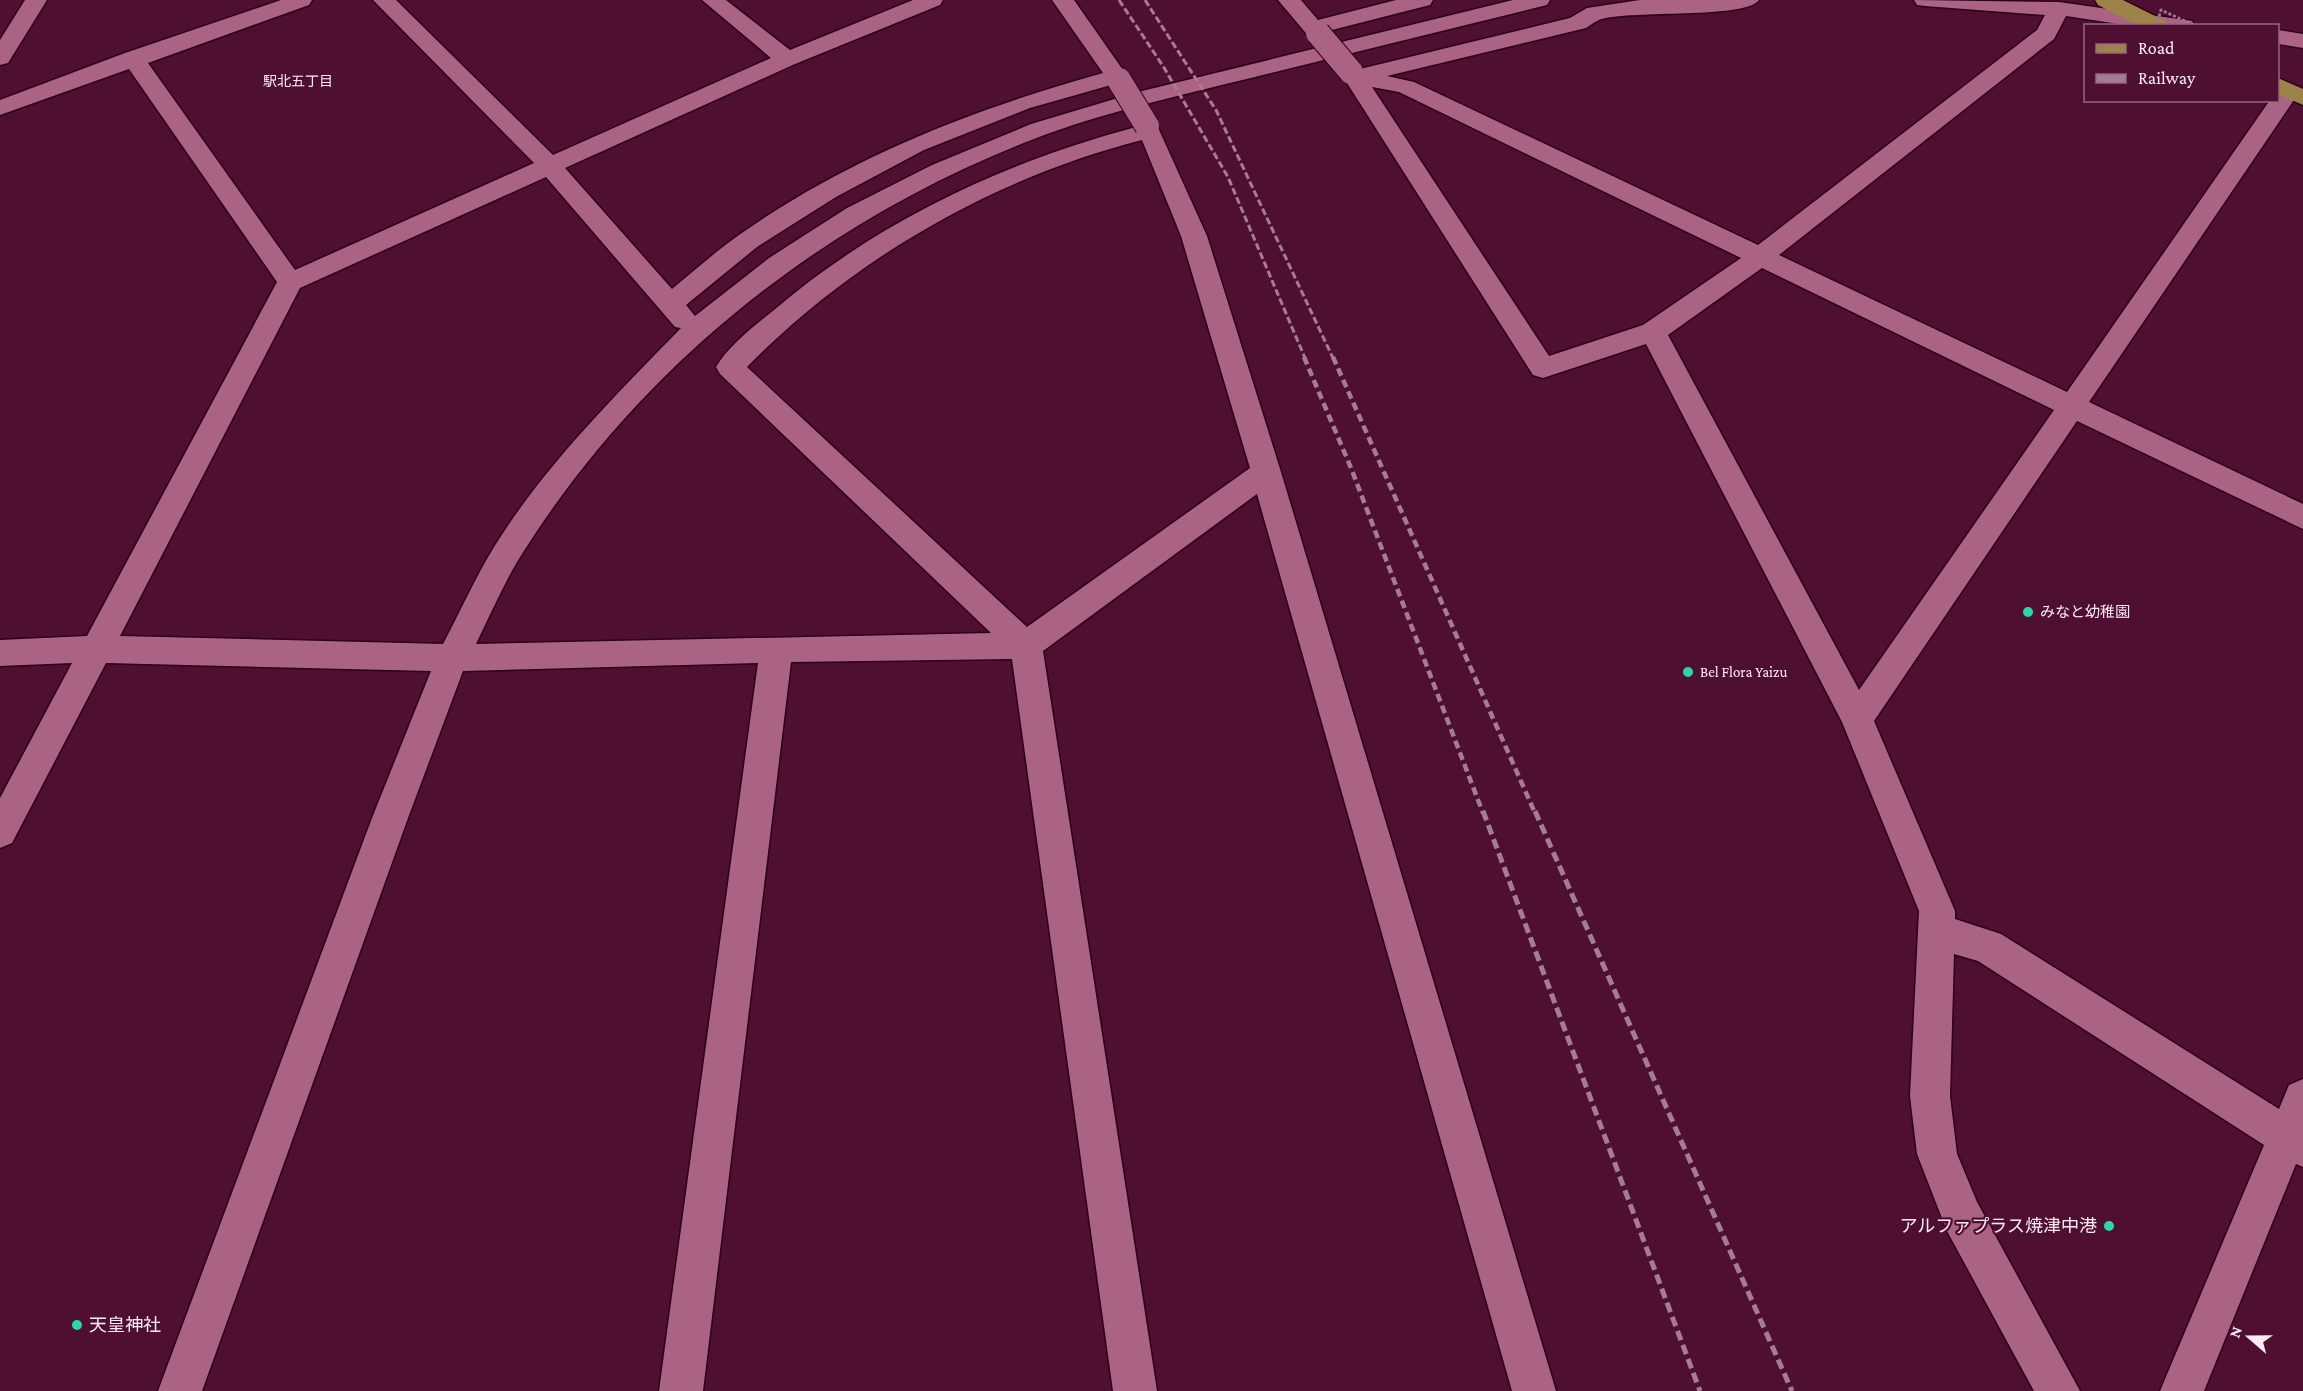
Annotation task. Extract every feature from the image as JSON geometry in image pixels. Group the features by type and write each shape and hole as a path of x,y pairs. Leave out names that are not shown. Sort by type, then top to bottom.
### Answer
{"main road":[{"path":"2106,0 2153,24"}],"street":[{"path":"0,58 36,0"},
{"path":"0,108 133,58 301,0"},
{"path":"384,0 549,165 672,303 693,332"},
{"path":"713,0 788,59"},
{"path":"0,832 290,282 788,59 932,0"},
{"path":"1064,0 1118,78 1149,128 1194,236 1266,472 1534,1391"},
{"path":"1289,0 1354,75 1543,368 1653,332 1761,256 2046,34 2059,9"},
{"path":"1315,30 1422,0"},
{"path":"180,1391 386,829 452,658 505,556 554,485 611,417 693,332 778,264 856,214 941,170 1039,129 1146,97 1539,0"},
{"path":"1354,75 1578,23 1594,12 1640,7 1740,4 1748,0"},
{"path":"1925,0 2059,9 2153,24"},
{"path":"2279,38 2303,41"},
{"path":"133,58 290,282"},
{"path":"1354,75 1406,87 2303,517"},
{"path":"672,303 748,241 827,191 906,150 1022,103 1118,78"},
{"path":"1857,719 2290,91"},
{"path":"1135,1391 1026,646 730,367 761,333 778,319 821,286 891,239 972,195 1064,155 1149,128"},
{"path":"1653,332 1857,719 1937,911 1930,1096 1937,1154 1962,1216 2058,1391"},
{"path":"0,653 95,649 452,658 776,649 1026,646 1266,472"},
{"path":"681,1391 776,649"},
{"path":"1938,931 1988,947 2295,1142"},
{"path":"2182,1391 2295,1142 2303,1099"}],"path":[{"path":"2153,24 2161,10 2192,24"}],"railway":[{"path":"1119,0 1163,66 1228,177 1305,358"},
{"path":"1145,0 1216,110 1333,358"},
{"path":"1304,357 1351,468 1483,813"},
{"path":"1333,357 1535,813"},
{"path":"1483,811 1700,1391"},
{"path":"1535,811 1792,1391"}],"place":[{"name":"みなと幼稚園","path":"2028,612"},
{"name":"Bel Flora Yaizu","path":"1688,672"},
{"name":"アルファプラス焼津中港","path":"2109,1226"},
{"name":"天皇神社","path":"77,1325"}],"district":[{"name":"駅北五丁目","path":"298,81"}]}
